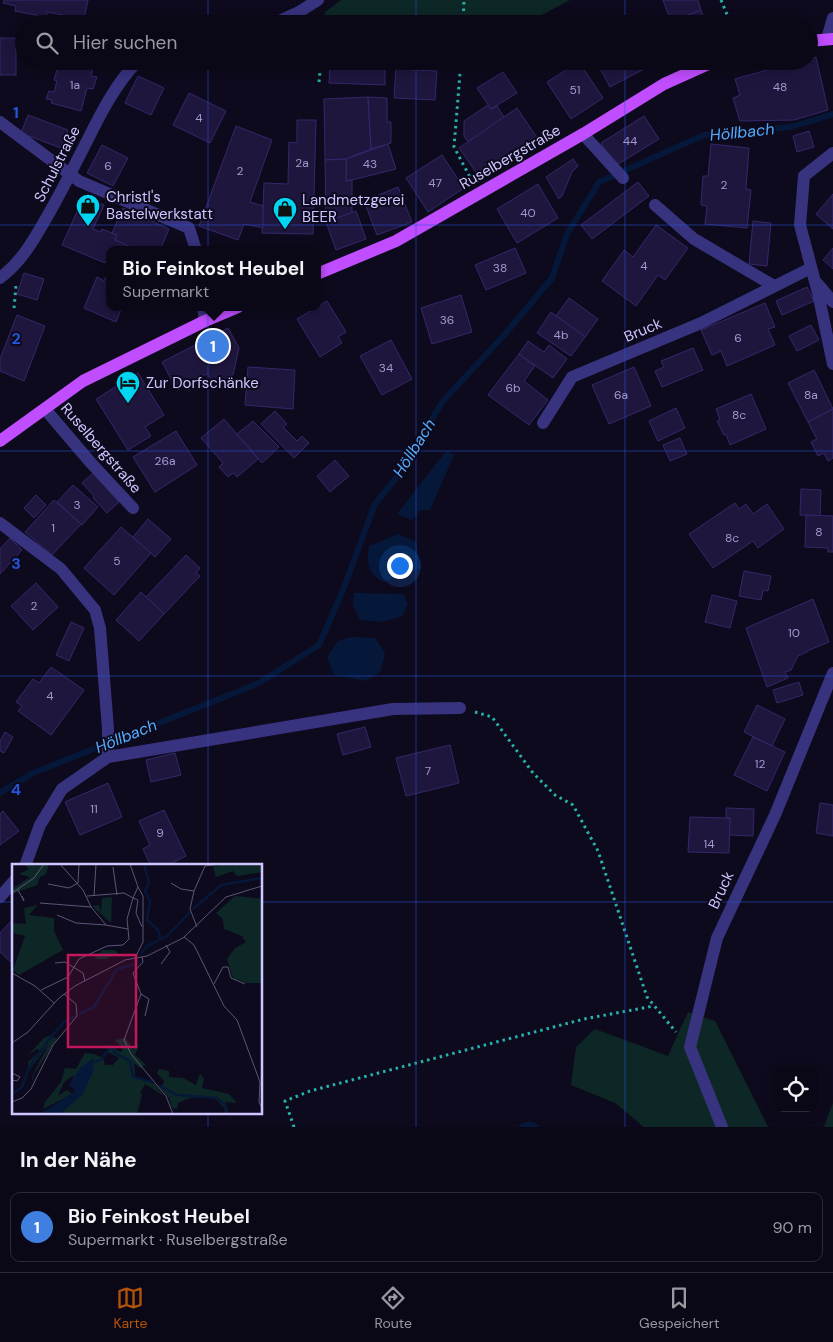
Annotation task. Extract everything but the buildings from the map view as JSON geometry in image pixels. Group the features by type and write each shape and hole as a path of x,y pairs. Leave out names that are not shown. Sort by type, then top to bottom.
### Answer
{"main road":[{"name":"Ruselbergstraße","path":"321,272 396,240 583,134 664,84 695,70"},
{"name":"Ruselbergstraße","path":"0,441 83,381 229,311"}],"street":[{"path":"292,15 318,0"},
{"path":"830,39 833,18"},
{"name":"Schulstraße","path":"0,278 14,267 29,248 104,108 129,70"},
{"path":"0,122 79,180 189,228 195,246"},
{"path":"583,134 623,178"},
{"path":"833,153 804,176 800,225 815,281 833,364"},
{"path":"655,205 694,239 774,286"},
{"name":"Bruck","path":"543,423 572,377 701,323 811,268"},
{"path":"815,281 833,302"},
{"path":"204,311 205,321"},
{"name":"Ruselbergstraße","path":"45,408 91,463 133,508"},
{"path":"0,522 61,569 95,610 100,628 108,729 108,756"},
{"name":"Bruck","path":"690,1047 717,938 775,814 833,673"},
{"path":"26,864 40,826 62,789 108,756 393,709 460,708"},
{"path":"0,897 12,883"},
{"path":"690,1047 722,1127"}],"path":[{"path":"463,15 464,0"},
{"path":"721,0 727,15"},
{"path":"319,82 320,70"},
{"path":"460,70 454,148 479,193"},
{"path":"14,308 15,294"},
{"path":"460,708 492,717 533,773 555,796 573,805 598,851 647,997 690,1047"},
{"path":"294,1127 285,1101 310,1091 584,1019 654,1006"}],"green space":[{"path":"341,0 570,0 542,15 325,15 325,12"},
{"path":"688,1012 715,1021 768,1127 644,1127 615,1103 571,1085 576,1047 595,1029 668,1056"},
{"path":"833,1103 833,1127 824,1127"}],"water":[{"path":"446,451 454,455 430,510 420,510 412,520 397,514"},
{"path":"398,534 416,542 421,568 383,582 374,575 369,567 369,546"},
{"path":"354,593 403,594 408,604 402,616 383,622 360,620 353,605"},
{"path":"352,637 375,638 385,653 381,671 366,681 334,675 327,657 338,641"}],"waterway":[{"name":"Höllbach","path":"0,793 33,773 257,684 319,645 343,590 375,504 396,478 443,401 506,333 552,278 567,234 599,182 704,135 791,127 833,114"},
{"path":"522,1127 529,1124 536,1127"}],"place":[{"name":"Christl's Bastelwerkstatt","path":"88,227"},
{"name":"Landmetzgerei BEER","path":"285,230"},
{"name":"Bio Feinkost Heubel","path":"213,346"},
{"name":"Zur Dorfschänke","path":"128,404"}]}
